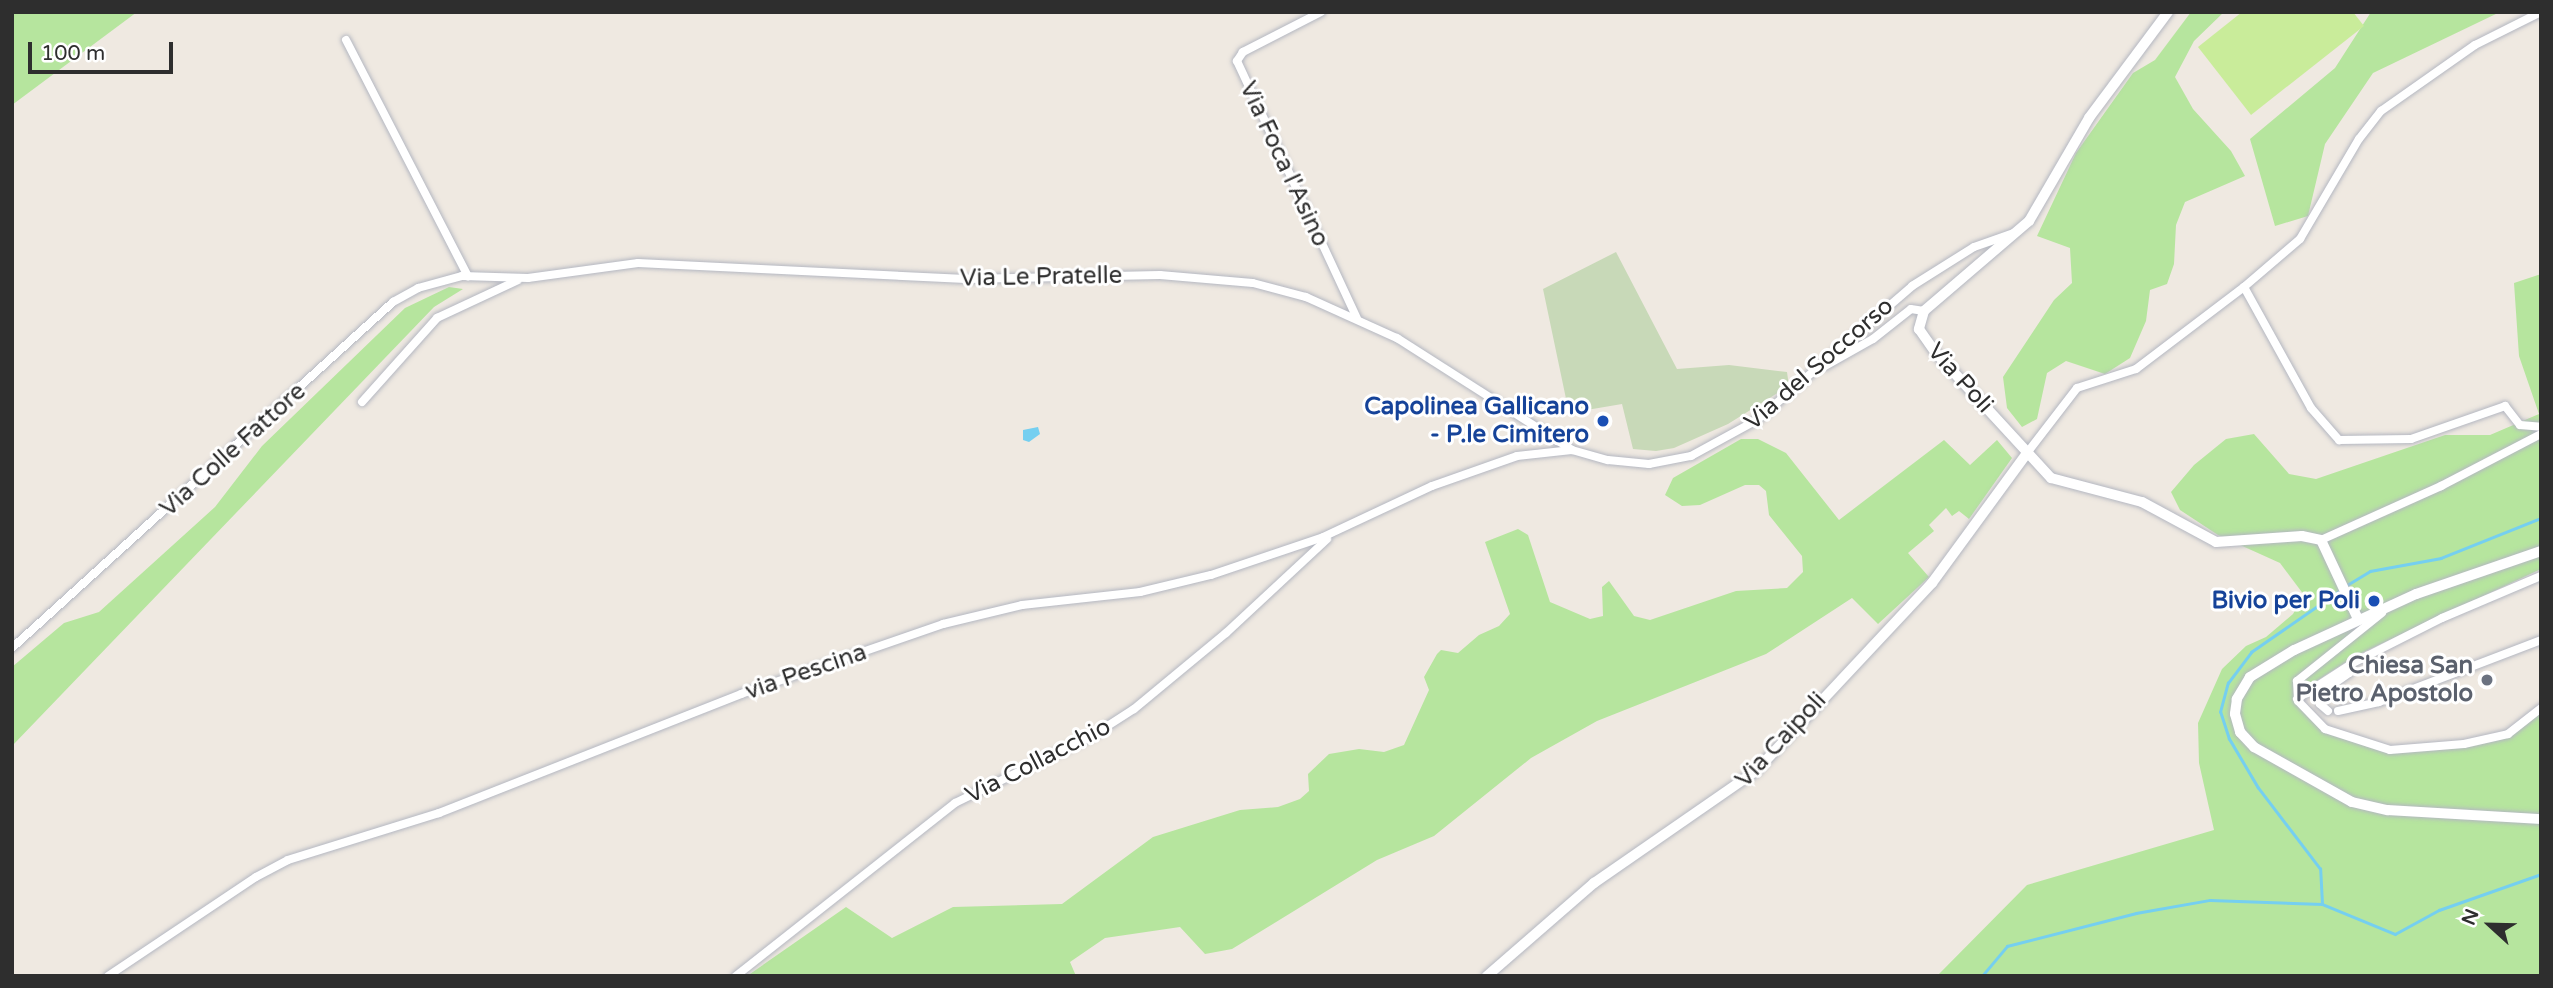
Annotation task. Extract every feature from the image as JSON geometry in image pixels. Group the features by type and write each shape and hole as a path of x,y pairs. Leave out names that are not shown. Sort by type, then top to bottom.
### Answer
{"street":[{"name":"Via Foca l'Asino","path":"1321,12 1243,52 1237,61 1357,318"},
{"name":"Via Poli","path":"2168,12 2089,118 2021,231 1924,311 1918,327 1928,344 2056,481 2143,502 2212,541 2302,536 2325,545"},
{"path":"2027,453 2077,388 2136,369 2244,287 2300,239 2359,139 2381,111 2475,45 2541,12"},
{"path":"346,40 468,276"},
{"name":"Via del Soccorso","path":"1331,534 1420,491 1501,460 1572,450 1632,463 1681,460 1745,429 1923,278 1981,244 2021,231"},
{"name":"Via Le Pratelle","path":"468,276 521,279 638,263 966,279 1160,275 1268,286 1357,318 1464,377 1572,450"},
{"name":"Via Colle Fattore","path":"12,649 393,302 423,286 468,276"},
{"path":"362,401 436,318 521,279"},
{"path":"2244,287 2311,408 2339,440 2412,439 2502,407 2509,408 2520,425 2541,427"},
{"path":"1816,370 1873,339 1911,309 1924,311"},
{"path":"2358,619 2325,545 2541,434"},
{"name":"Via Caipoli","path":"1487,976 1594,883 1724,798 1756,771 1932,583 2027,453"},
{"name":"via Pescina","path":"108,976 256,877 293,858 446,810 741,694 953,621 1022,605 1168,586 1331,534"},
{"name":"Via Collacchio","path":"736,976 955,803 1092,736 1133,709 1226,633 1331,534"},
{"path":"2540,818 2365,806 2282,765 2244,738 2236,707 2250,677 2358,619 2541,551"},
{"path":"2298,699 2351,664 2442,618 2541,576"},
{"path":"2389,606 2300,676 2295,687 2298,699 2325,729 2390,750 2491,740 2513,731 2541,708"},
{"path":"2339,711 2379,702 2439,680 2475,662 2541,640"},
{"path":"2328,711 2320,704 2322,692 2349,673 2351,664"}],"green space":[{"path":"12,12 137,12 12,105"},
{"path":"2191,12 2224,12 2194,41 2175,77 2193,109 2231,151 2245,176 2185,202 2176,225 2174,264 2167,284 2150,290 2146,321 2130,358 2105,374 2066,361 2047,373 2037,419 2022,427 2007,408 2003,377 2054,300 2072,283 2070,248 2037,236 2076,153 2133,73 2155,60"},
{"path":"2242,12 2353,12 2364,26 2251,115 2198,47"},
{"path":"2371,12 2500,12 2373,73 2325,144 2308,216 2275,226 2250,139 2335,68"},
{"path":"1616,252 1677,369 1729,365 1787,372 1789,386 1728,424 1674,448 1656,451 1633,449 1622,404 1569,413 1543,289"},
{"path":"2541,274 2541,569 2355,656 2301,691 2298,701 2325,729 2390,750 2502,736 2541,708 2541,976 1937,976 2027,885 2214,830 2199,763 2198,723 2222,669 2246,646 2266,637 2293,614 2304,595 2280,563 2218,535 2180,510 2171,492 2194,465 2226,439 2254,434 2289,474 2316,479 2445,435 2490,435 2539,414 2519,356 2514,283"},
{"path":"449,287 463,289 434,307 12,746 12,667 64,623 99,612 215,507 262,446 405,308"},
{"path":"1741,439 1758,439 1786,453 1839,520 1944,440 1970,465 1997,440 2012,458 1969,519 1959,511 1952,516 1946,508 1929,525 1934,531 1908,553 1929,577 1878,624 1852,598 1766,654 1597,721 1531,758 1434,836 1377,860 1232,949 1205,954 1180,927 1105,938 1070,962 1076,976 747,976 846,907 892,938 953,907 1062,904 1153,837 1240,810 1278,807 1300,799 1309,791 1308,774 1329,754 1359,749 1384,752 1404,745 1429,690 1424,677 1437,654 1441,650 1458,653 1479,635 1499,626 1510,614 1485,542 1518,529 1528,535 1550,602 1590,619 1603,616 1602,587 1609,581 1634,616 1650,620 1736,591 1787,588 1803,572 1802,556 1769,515 1766,491 1759,485 1745,485 1700,505 1682,506 1665,495 1673,478"}],"water":[{"path":"1038,427 1040,434 1029,442 1023,440 1023,430"}],"waterway":[{"path":"2347,585 2370,571 2441,558 2541,518"},
{"path":"1982,976 2007,946 2136,913 2210,900 2322,904 2320,869 2258,788 2229,739 2220,712 2228,683 2251,652 2342,589"},
{"path":"2322,904 2395,934 2439,910 2541,874"}],"place":[{"name":"Capolinea Gallicano - P.le Cimitero","path":"1603,421"},
{"name":"Bivio per Poli","path":"2374,601"},
{"name":"Chiesa San Pietro Apostolo","path":"2487,680"}]}
